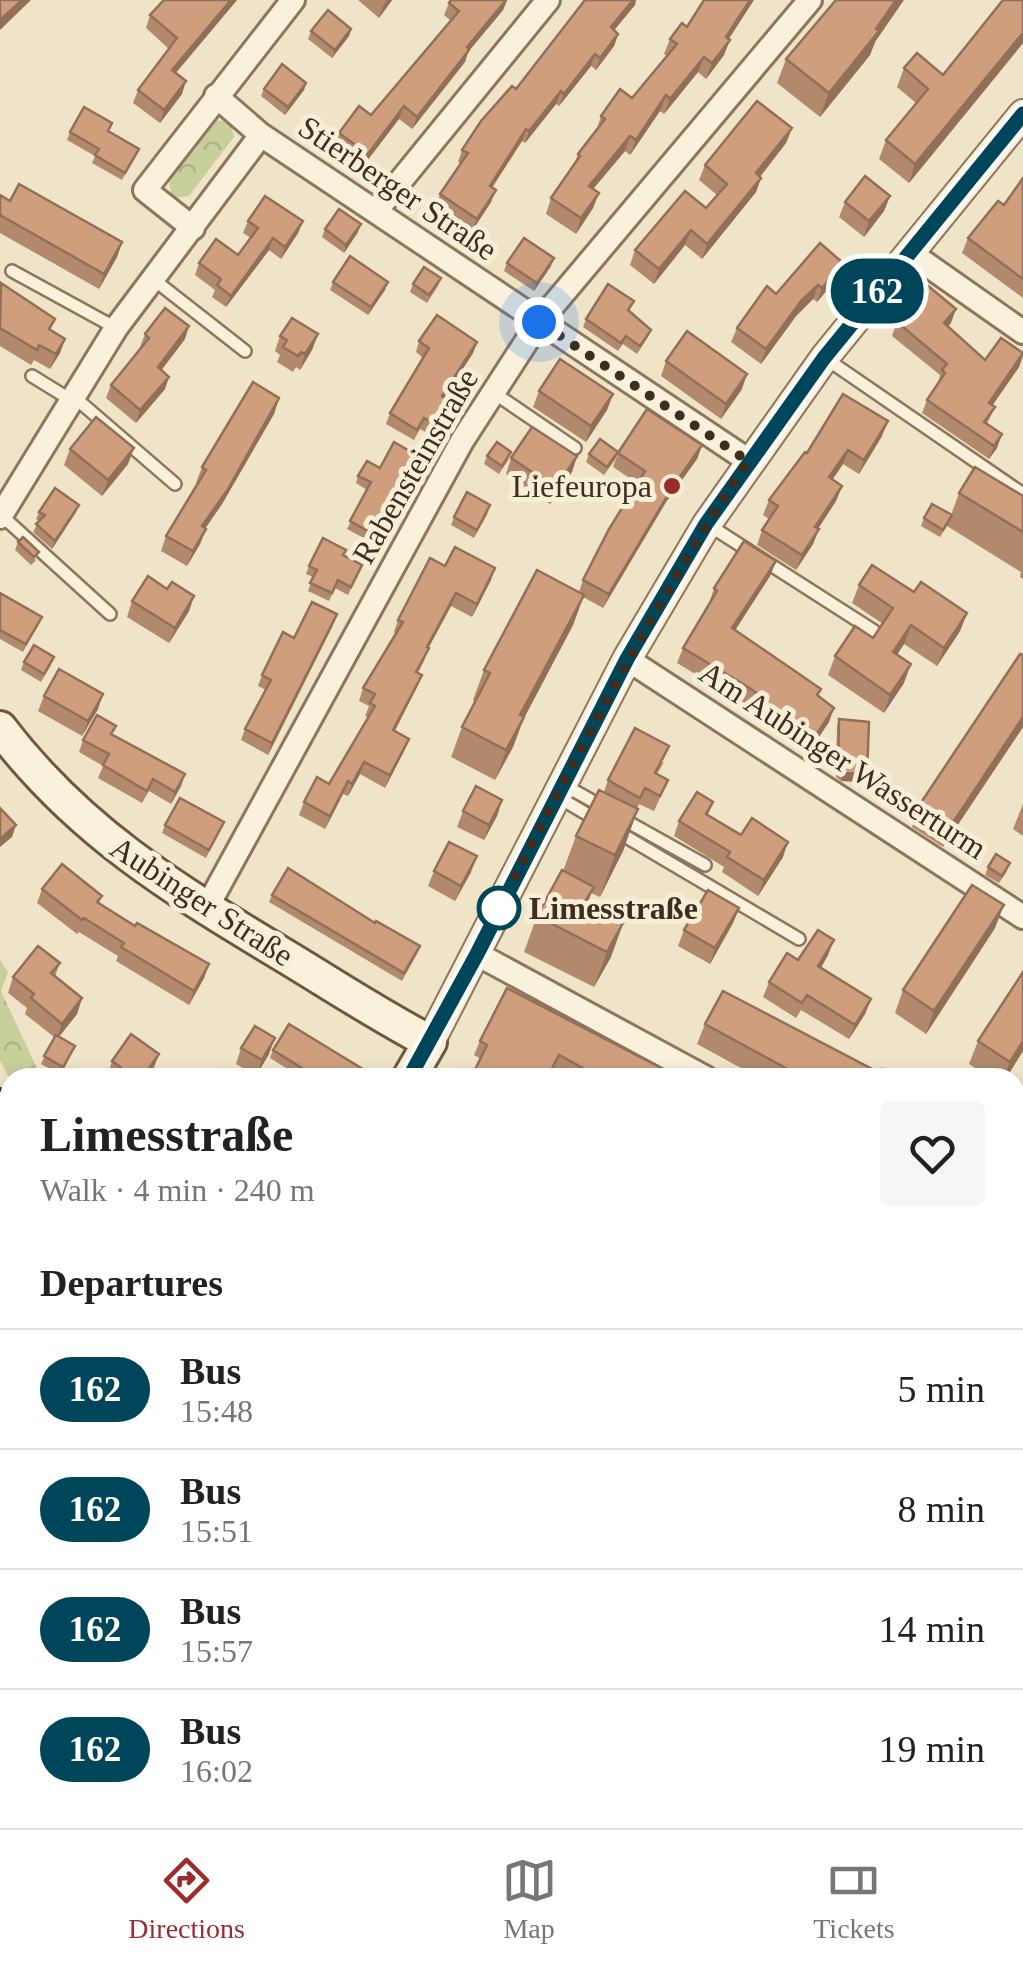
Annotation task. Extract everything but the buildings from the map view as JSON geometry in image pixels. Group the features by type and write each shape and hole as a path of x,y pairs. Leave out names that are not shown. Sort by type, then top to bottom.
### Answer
{"main road":[{"name":"Aubinger Straße","path":"0,728 32,769 83,820 144,869 430,1042"},
{"path":"415,1068 430,1042"}],"street":[{"path":"193,228 145,190 292,0"},
{"path":"376,211 548,0"},
{"name":"Rabensteinstraße","path":"206,909 462,441 539,322 810,0"},
{"name":"Stierberger Straße","path":"216,96 261,135 748,461"},
{"path":"430,1042 627,659 706,524 824,358 1023,114"},
{"path":"1,516 116,328 261,135"},
{"path":"909,252 1023,332"},
{"name":"Am Aubinger Wasserturm","path":"627,659 1023,917"},
{"path":"477,954 688,1068"}],"lane":[{"path":"12,271 116,328"},
{"path":"153,279 246,350"},
{"path":"824,358 1023,494"},
{"path":"32,376 72,398 175,484"},
{"path":"494,393 575,448"},
{"path":"1,516 110,614"},
{"path":"706,524 874,631"},
{"path":"561,791 704,866"},
{"path":"561,791 798,939"}],"green space":[{"path":"230,120 234,137 189,196 172,198 169,181 213,121"},
{"path":"0,960 8,972 1,991 37,1068 4,1068 0,1061"}],"bus line":[{"name":"162","path":"415,1068 627,659 706,524 824,358 1023,114"}],"place":[{"name":"Liefeuropa","path":"672,486"},
{"name":"Limesstraße","path":"499,908"}],"route":[{"path":"499,908 627,659 748,461 539,322"}]}
